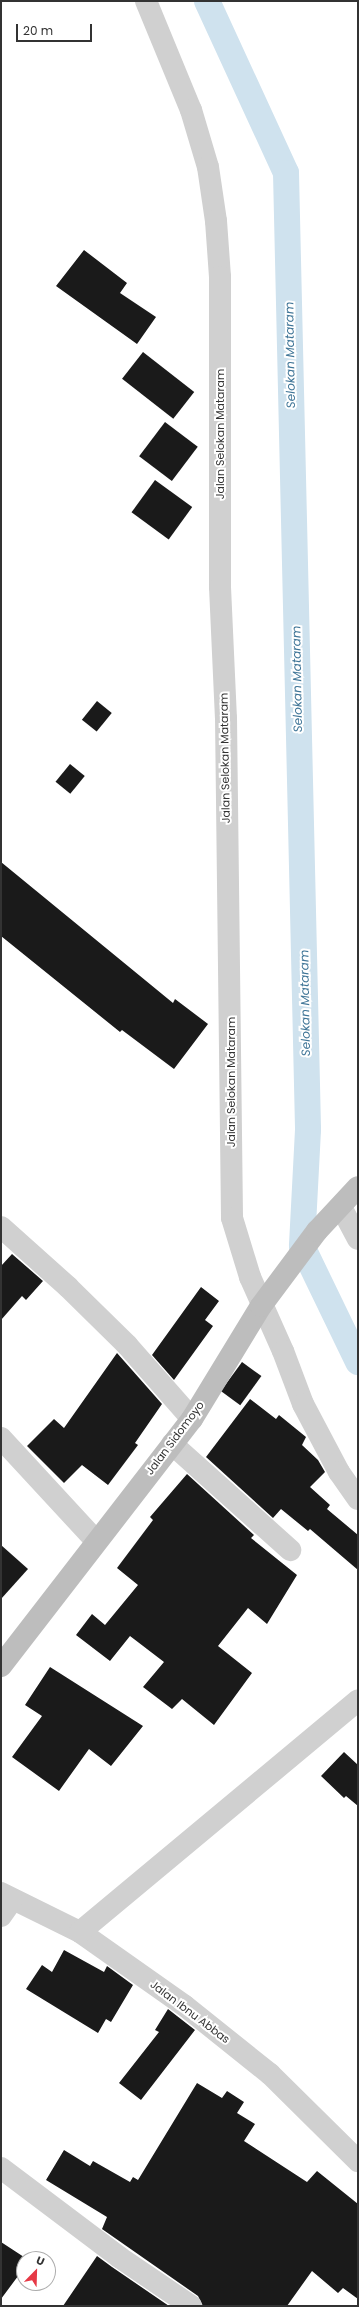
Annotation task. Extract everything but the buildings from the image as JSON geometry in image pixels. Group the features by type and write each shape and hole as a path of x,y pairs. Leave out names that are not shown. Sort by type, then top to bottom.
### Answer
{"main road":[{"name":"Jalan Sidomoyo","path":"1,1666 96,1541 192,1419 261,1306 317,1231 358,1187"}],"street":[{"name":"Jalan Selokan Mataram","path":"146,1 191,110 208,167 216,221 220,277 220,587 226,718 232,1218 250,1277 261,1306 283,1350 303,1404 340,1472 358,1498"},
{"path":"341,1207 358,1239"},
{"path":"1,1227 68,1287 127,1345 192,1419"},
{"path":"1,1438 96,1541"},
{"path":"172,1444 290,1550"},
{"path":"80,1932 358,1700"},
{"name":"Jalan Ibnu Abbas","path":"5,1903 80,1932 185,2006 270,2074 358,2161"},
{"path":"1,2168 119,2257 191,2306"}],"waterway":[{"name":"Selokan Mataram","path":"207,1 286,173 308,1130 302,1246 358,1362"}]}
